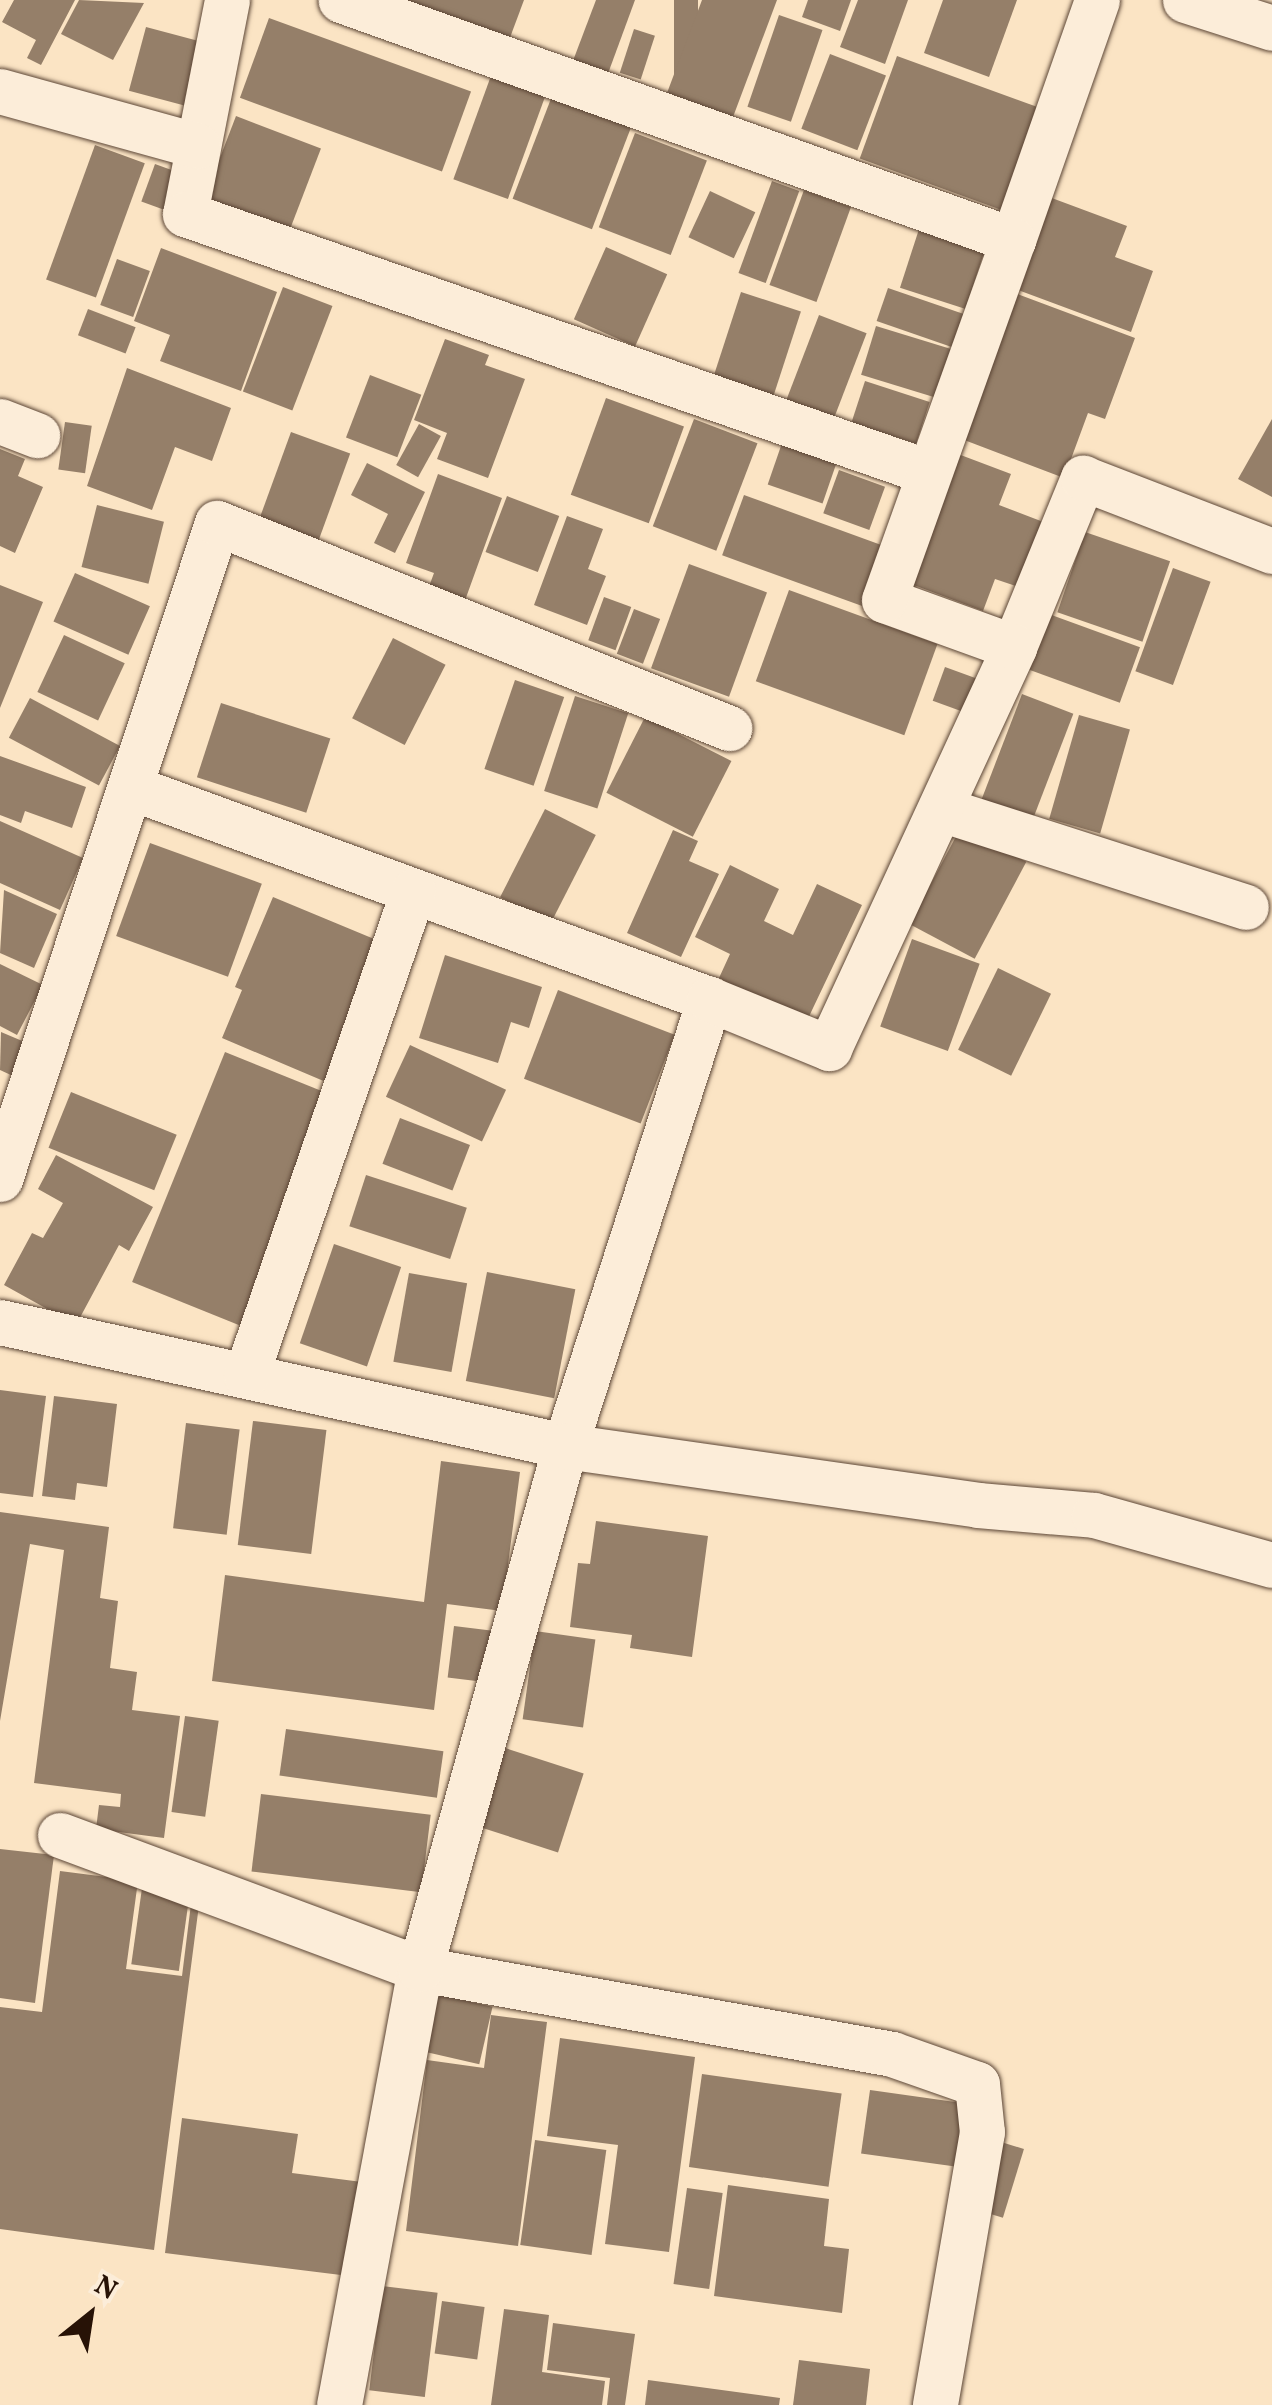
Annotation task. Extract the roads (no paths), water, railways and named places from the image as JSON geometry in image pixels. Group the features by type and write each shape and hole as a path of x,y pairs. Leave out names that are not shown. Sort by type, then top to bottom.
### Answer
{"street":[{"path":"227,0 185,214 928,472"},
{"path":"341,0 1014,240"},
{"path":"1014,647 884,600 1097,0"},
{"path":"1185,0 1272,28"},
{"path":"0,90 198,146"},
{"path":"130,787 709,999 829,1048 944,810 1083,478 1272,551"},
{"path":"0,1179 217,524 729,728"},
{"path":"944,810 1246,906"},
{"path":"246,1376 414,891"},
{"path":"340,2405 420,1969 565,1446 709,999"},
{"path":"0,1322 565,1446 978,1505 1094,1514 1272,1566"},
{"path":"60,1835 420,1969 892,2054 977,2084 982,2132 935,2405"}]}
